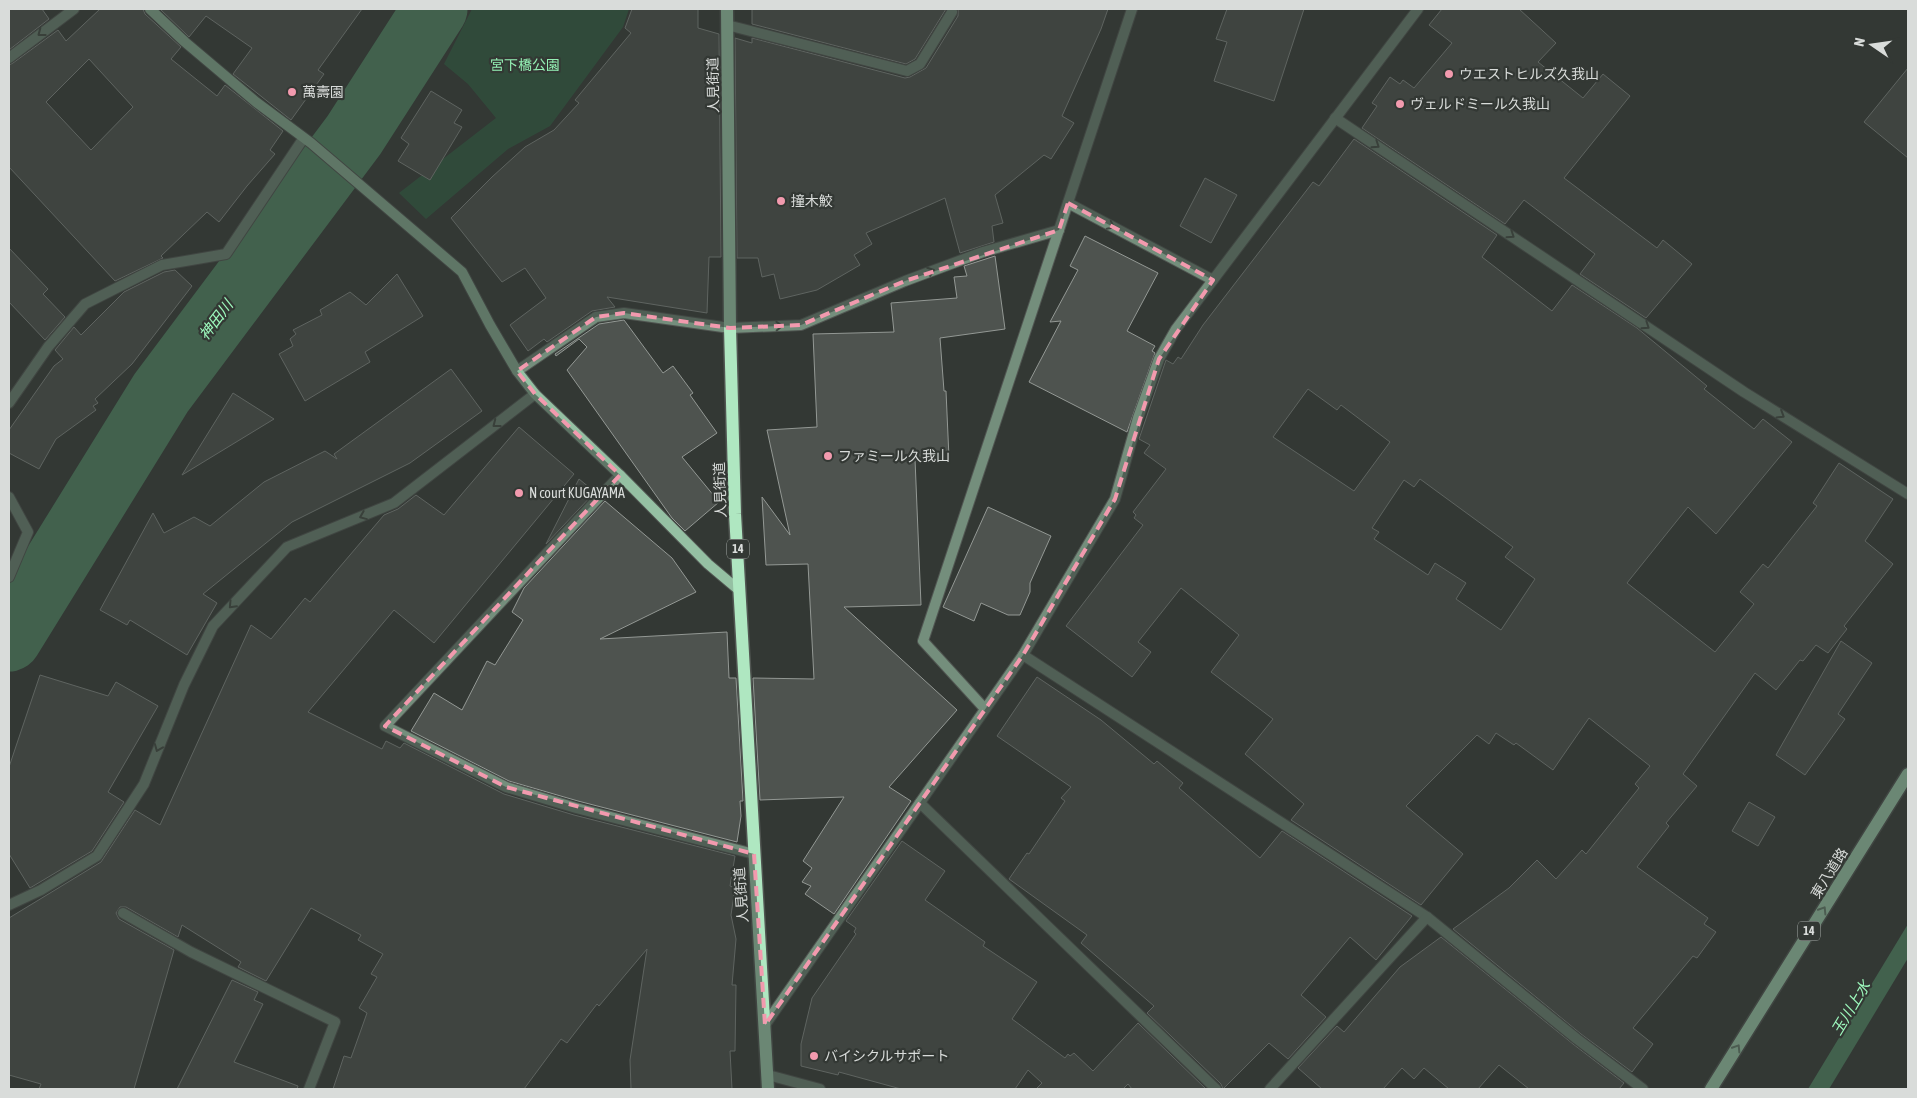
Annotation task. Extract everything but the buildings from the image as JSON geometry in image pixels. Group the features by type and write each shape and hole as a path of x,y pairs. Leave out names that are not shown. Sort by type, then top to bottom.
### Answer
{"main road":[{"name":"人見街道","path":"727,9 730,328 735,514 754,854 766,1025 768,1089"},
{"name":"東八道路","path":"1711,1089 1908,774"}],"street":[{"path":"9,58 74,9"},
{"path":"150,9 185,42 256,102 346,172 462,272 517,371 535,394 620,475 708,564 740,591"},
{"path":"985,709 923,641 1132,9"},
{"path":"766,1025 1023,655 1115,499 1138,418 1159,359 1176,329 1418,9"},
{"path":"727,25 907,71 920,64 952,12"},
{"path":"1335,118 1744,392 1908,494"},
{"path":"9,403 48,347 85,304 162,265 226,254 307,141"},
{"path":"1068,203 1213,280"},
{"path":"517,371 596,317 624,313 730,328 801,325 905,281 983,252 1059,230"},
{"path":"9,905 41,890 97,856 144,784 184,685 213,626 287,547 394,503 535,394"},
{"path":"620,475 385,726 506,787 576,808 754,854"},
{"path":"9,497 28,532 9,577"},
{"path":"1023,655 1427,917 1577,1040 1643,1089"},
{"path":"920,803 1216,1089"},
{"path":"123,913 191,952 335,1022 309,1089"},
{"path":"1270,1089 1427,917"},
{"path":"768,1075 820,1089"}],"highlighted area":[{"path":"1068,203 1213,280 1159,359 1115,499 1023,655 765,1025 754,854 506,787 385,726 620,475 535,394 517,371 596,317 624,313 730,328 801,325 905,281 1059,230"}],"green space":[{"name":"宮下橋公園","path":"472,9 629,9 623,27 550,126 508,149 426,219 399,193 496,118 468,84 444,64"}],"shaded area":[{"path":"1908,924 1908,958 1829,1089 1808,1089"}],"waterway":[{"name":"神田川","path":"9,639 161,393 354,135 435,9"}],"place":[{"name":"ウエストヒルズ久我山","path":"1449,74"},
{"name":"萬壽園","path":"292,92"},
{"name":"ヴェルドミール久我山","path":"1400,104"},
{"name":"撞木鮫","path":"781,201"},
{"name":"ファミール久我山","path":"828,456"},
{"name":"N court KUGAYAMA","path":"519,493"},
{"name":"バイシクルサポート","path":"814,1056"}],"water label":[{"name":"玉川上水","path":"1851,1008"}]}
